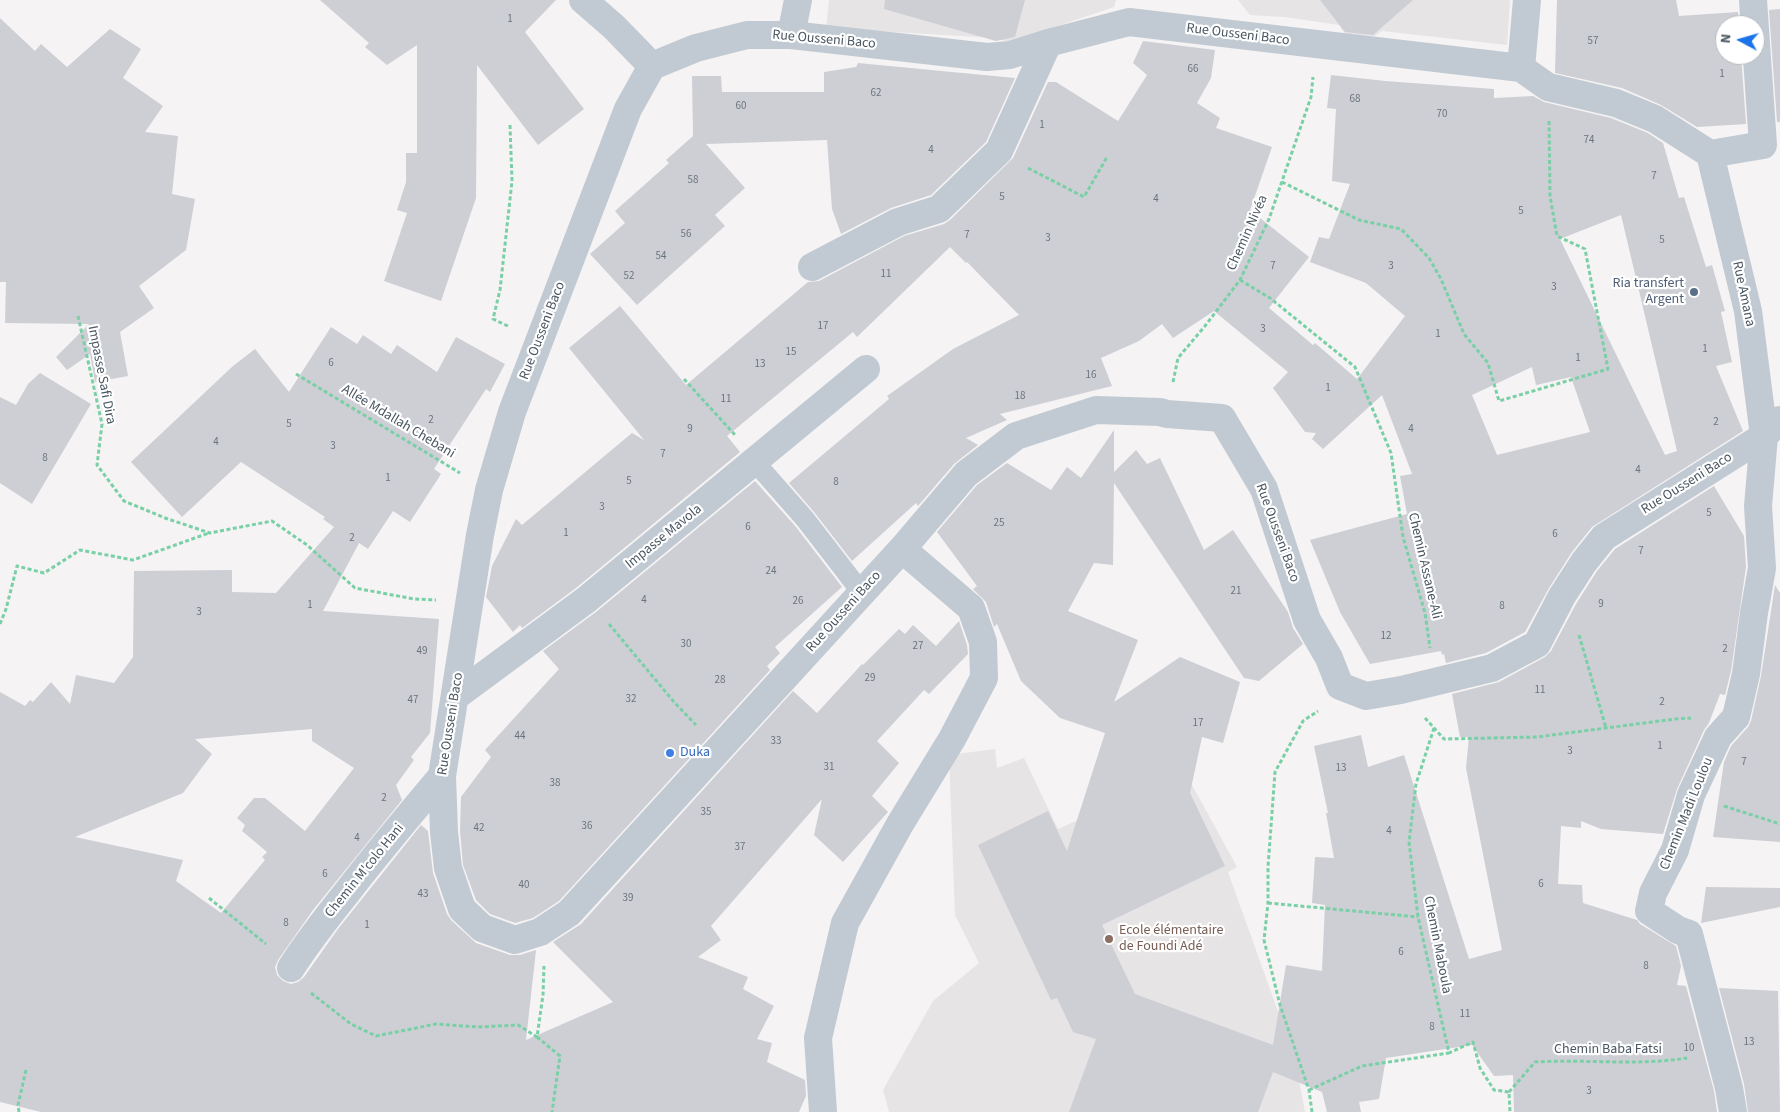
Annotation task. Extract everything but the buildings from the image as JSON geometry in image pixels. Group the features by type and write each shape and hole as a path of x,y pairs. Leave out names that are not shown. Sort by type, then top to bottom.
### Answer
{"street":[{"path":"583,0 614,27 652,66"},
{"path":"790,35 798,0"},
{"path":"1521,68 1527,0"},
{"path":"1710,154 1763,146 1753,0"},
{"name":"Rue Ousseni Baco","path":"1710,154 1655,119 1616,103 1548,87 1521,68 1129,22 1048,42 1010,55 987,57 790,35 747,35 696,48 652,66 628,109 543,330 512,412 489,490 480,534 442,776 444,832 448,868 462,909 482,928 514,940 540,932 569,913 902,549 966,474 1016,436 1096,410 1160,412 1222,418 1264,489 1307,620 1329,658 1340,686 1366,696 1401,690 1492,668 1537,644 1562,596 1584,562 1604,537 1772,428"},
{"path":"812,267 898,222 939,209 999,151 1048,42"},
{"name":"Rue Amana","path":"1710,154 1748,311 1772,428"},
{"name":"Impasse Mavola","path":"456,696 586,600 866,368"},
{"name":"Chemin Madi Loulou","path":"1733,1112 1729,1088 1689,934 1678,930 1650,911 1653,893 1675,850 1691,795 1718,737 1736,717 1746,674 1762,568 1758,506 1772,428"},
{"path":"823,1112 818,1038 845,923 900,824 952,739 984,678 982,642 971,608 902,549"},
{"name":"Chemin M'colo Hani","path":"291,968 332,910 442,776"}],"lane":[{"path":"756,460 805,519 862,593"}],"path":[{"name":"Chemin Nivéa","path":"1167,414 1178,358 1206,326 1240,280 1269,219 1311,97 1316,44"},
{"path":"1282,182 1359,220 1401,229 1430,258 1464,334 1488,363 1499,401 1608,369 1585,249 1556,236 1550,196 1548,87"},
{"path":"500,290 512,181 510,125"},
{"path":"999,151 1084,197 1107,157"},
{"name":"Chemin Assane-Ali","path":"1240,280 1270,298 1355,367 1391,453 1403,537 1425,614 1435,681"},
{"name":"Impasse Safi Dira","path":"78,316 102,424 97,465 124,502 210,533 272,521 307,545 355,588 414,599 469,602"},
{"name":"Allée Mdallah Chebani","path":"296,374 489,490"},
{"path":"684,378 756,460"},
{"path":"0,624 6,609 17,566 44,574 80,550 133,560 210,533"},
{"path":"1562,596 1581,641 1606,728"},
{"path":"586,600 718,750"},
{"path":"1312,1112 1309,1090 1280,1005 1264,940 1268,903 1268,867 1275,772 1303,721 1349,690"},
{"path":"1401,690 1444,739 1537,737 1675,719 1736,717"},
{"name":"Chemin Maboula","path":"1434,728 1416,784 1409,842 1418,917 1449,1053"},
{"path":"1691,795 1780,824"},
{"path":"209,898 255,934 291,968 307,990 350,1024 376,1036 436,1024 478,1027 518,1025 537,1037 560,1056 552,1112"},
{"path":"1268,903 1418,917"},
{"path":"537,1037 543,995 545,947 540,932"},
{"path":"1309,1090 1362,1066 1449,1053 1473,1042 1480,1068 1494,1090 1510,1092 1510,1112"},
{"name":"Chemin Baba Fatsi","path":"1510,1092 1535,1062 1666,1061 1720,1053"},
{"path":"19,1112 18,1105 26,1070"}],"shaded area":[{"path":"829,0 1116,0 1114,7 1019,39 1018,44 994,38 826,28"},
{"path":"1238,0 1510,0 1507,45 1382,31 1375,36 1345,34 1339,25 1285,17 1250,15"},
{"name":"Ecole élémentaire de Foundi Adé","path":"995,749 997,768 1024,758 1058,829 1185,772 1237,867 1228,872 1295,1059 1305,1112 889,1112 883,1090 933,1001 979,963 955,915 949,755"}],"place":[{"name":"Ria transfert Argent","path":"1694,292"},
{"name":"Duka","path":"670,753"},
{"name":"Ecole élémentaire de Foundi Adé","path":"1109,939"}]}
